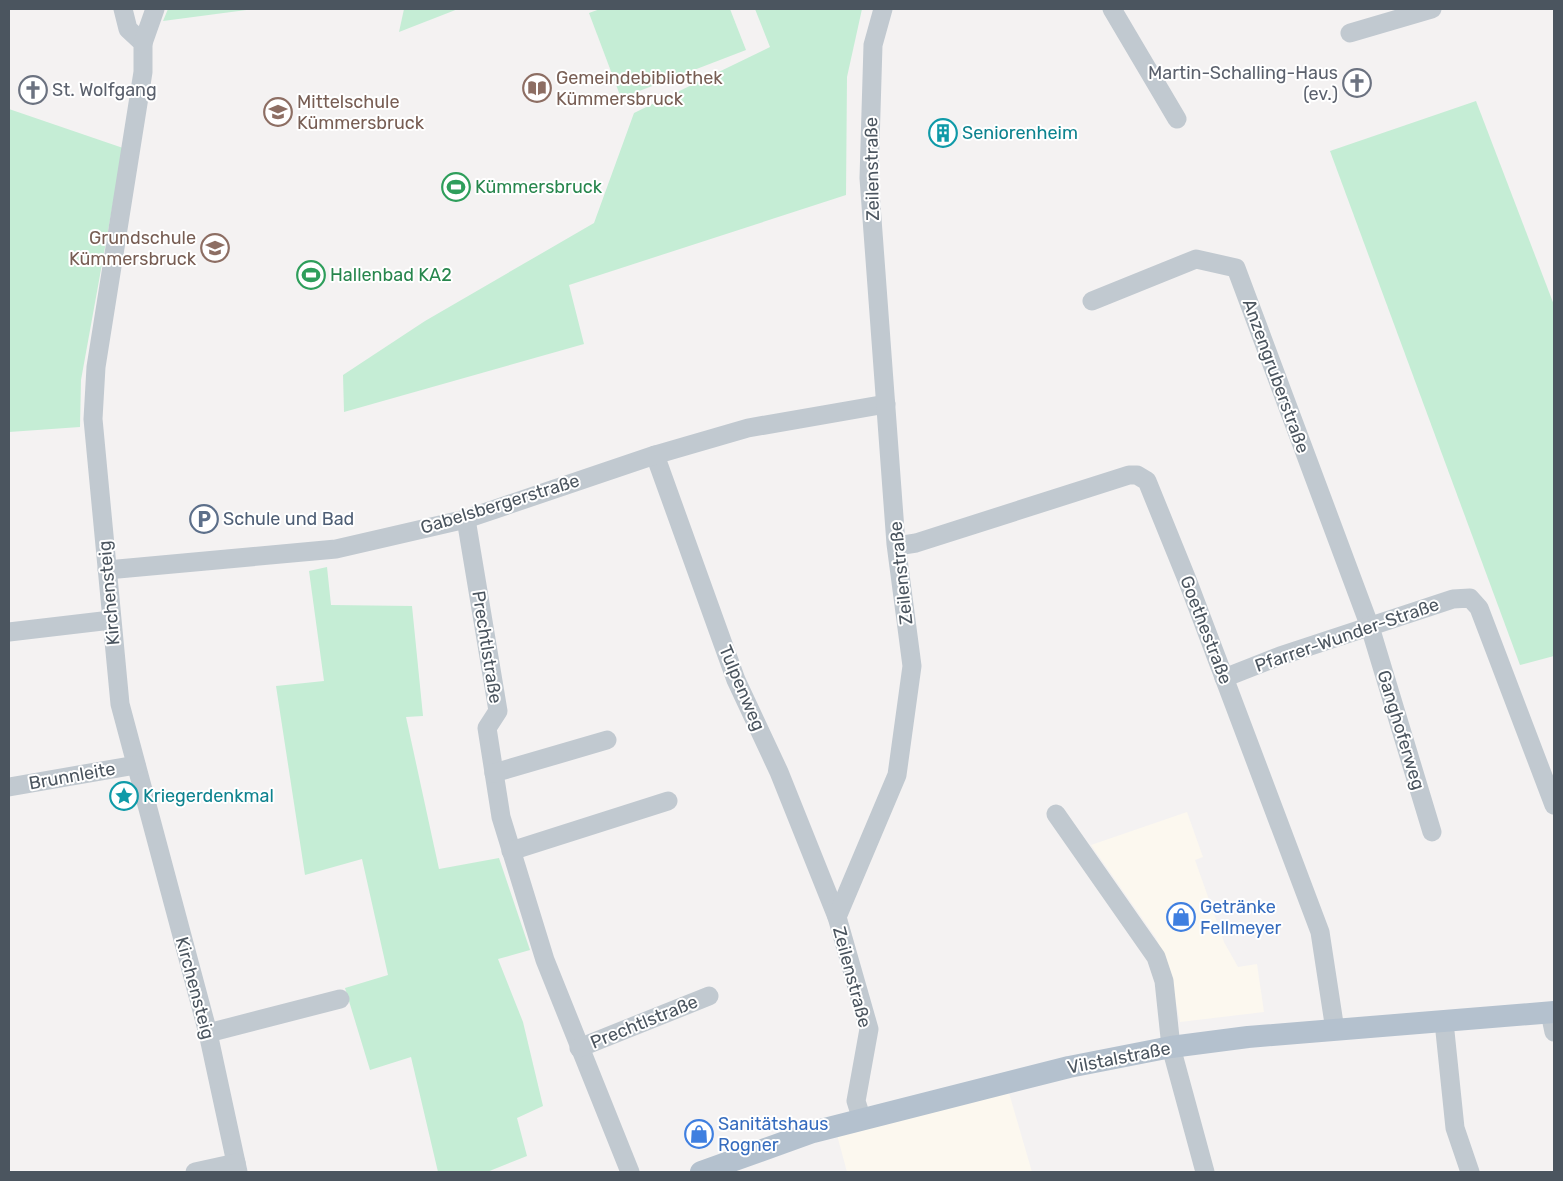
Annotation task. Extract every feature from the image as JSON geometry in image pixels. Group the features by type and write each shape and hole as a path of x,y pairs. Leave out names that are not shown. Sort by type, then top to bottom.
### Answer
{"main road":[{"name":"Vilstalstraße","path":"701,1172 813,1132 1069,1067 1171,1047 1248,1037 1444,1022 1553,1019"}],"street":[{"path":"123,10 128,29 143,43 156,9"},
{"name":"Zeilenstraße","path":"862,1120 856,1101 869,1030 837,917 897,775 912,666 897,546 869,178 873,45 883,9"},
{"path":"1112,9 1177,119"},
{"path":"1350,34 1432,9"},
{"name":"Kirchensteig","path":"143,43 143,72 96,367 93,419 120,704 208,1032 237,1168"},
{"name":"Anzengruberstraße","path":"1092,301 1196,260 1236,268 1370,627"},
{"name":"Gabelsbergerstraße","path":"107,570 336,549 466,519 655,454 748,428 886,404"},
{"name":"Tulpenweg","path":"655,454 736,680 779,772 837,917"},
{"name":"Goethestraße","path":"897,546 916,543 1129,475 1137,475 1147,481 1320,932 1336,1030"},
{"name":"Prechtlstraße","path":"466,519 498,711 487,728 501,817 545,960 630,1172"},
{"name":"Pfarrer-Wunder-Straße","path":"1224,678 1280,656 1452,599 1470,598 1479,608 1554,805"},
{"path":"9,632 112,620"},
{"name":"Ganghoferweg","path":"1370,627 1432,832"},
{"path":"494,773 607,740"},
{"name":"Brunnleite","path":"9,787 136,765"},
{"path":"511,851 668,801"},
{"path":"1056,814 1156,957 1164,981 1171,1047 1205,1172"},
{"name":"Prechtlstraße","path":"579,1048 709,996"},
{"path":"208,1032 340,999"},
{"path":"1444,1022 1455,1128 1470,1172"},
{"path":"195,1172 237,1168"}],"shaded area":[{"path":"1187,812 1203,857 1195,860 1224,942 1238,967 1257,964 1264,1012 1180,1022 1169,969 1156,938 1091,845"},
{"path":"1009,1093 1032,1172 847,1172 837,1135"}],"green space":[{"path":"168,9 254,9 163,21"},
{"path":"404,9 458,9 399,32"},
{"path":"600,9 730,9 746,50 621,98 589,13"},
{"path":"755,9 862,9 847,77 846,195 569,285 584,344 344,412 343,375 425,321 594,223 634,113 770,47"},
{"path":"1476,101 1554,305 1554,656 1520,665 1330,151"},
{"path":"9,109 123,148 81,380 80,427 9,432"},
{"path":"327,567 331,605 412,606 423,716 406,717 439,869 499,858 530,950 498,959 523,1022 543,1106 517,1118 527,1156 487,1172 438,1172 411,1057 370,1070 345,988 388,975 362,859 305,875 276,686 324,681 309,571"}],"place":[{"name":"Martin-Schalling-Haus (ev.)","path":"1357,83"},
{"name":"Gemeindebibliothek Kümmersbruck","path":"537,88"},
{"name":"St. Wolfgang","path":"33,90"},
{"name":"Mittelschule Kümmersbruck","path":"278,112"},
{"name":"Seniorenheim","path":"943,133"},
{"name":"Kümmersbruck","path":"456,187"},
{"name":"Grundschule Kümmersbruck","path":"215,248"},
{"name":"Hallenbad KA2","path":"311,275"},
{"name":"Schule und Bad","path":"204,519"},
{"name":"Kriegerdenkmal","path":"124,796"},
{"name":"Getränke Fellmeyer","path":"1181,917"},
{"name":"Sanitätshaus Rogner","path":"699,1134"}]}
